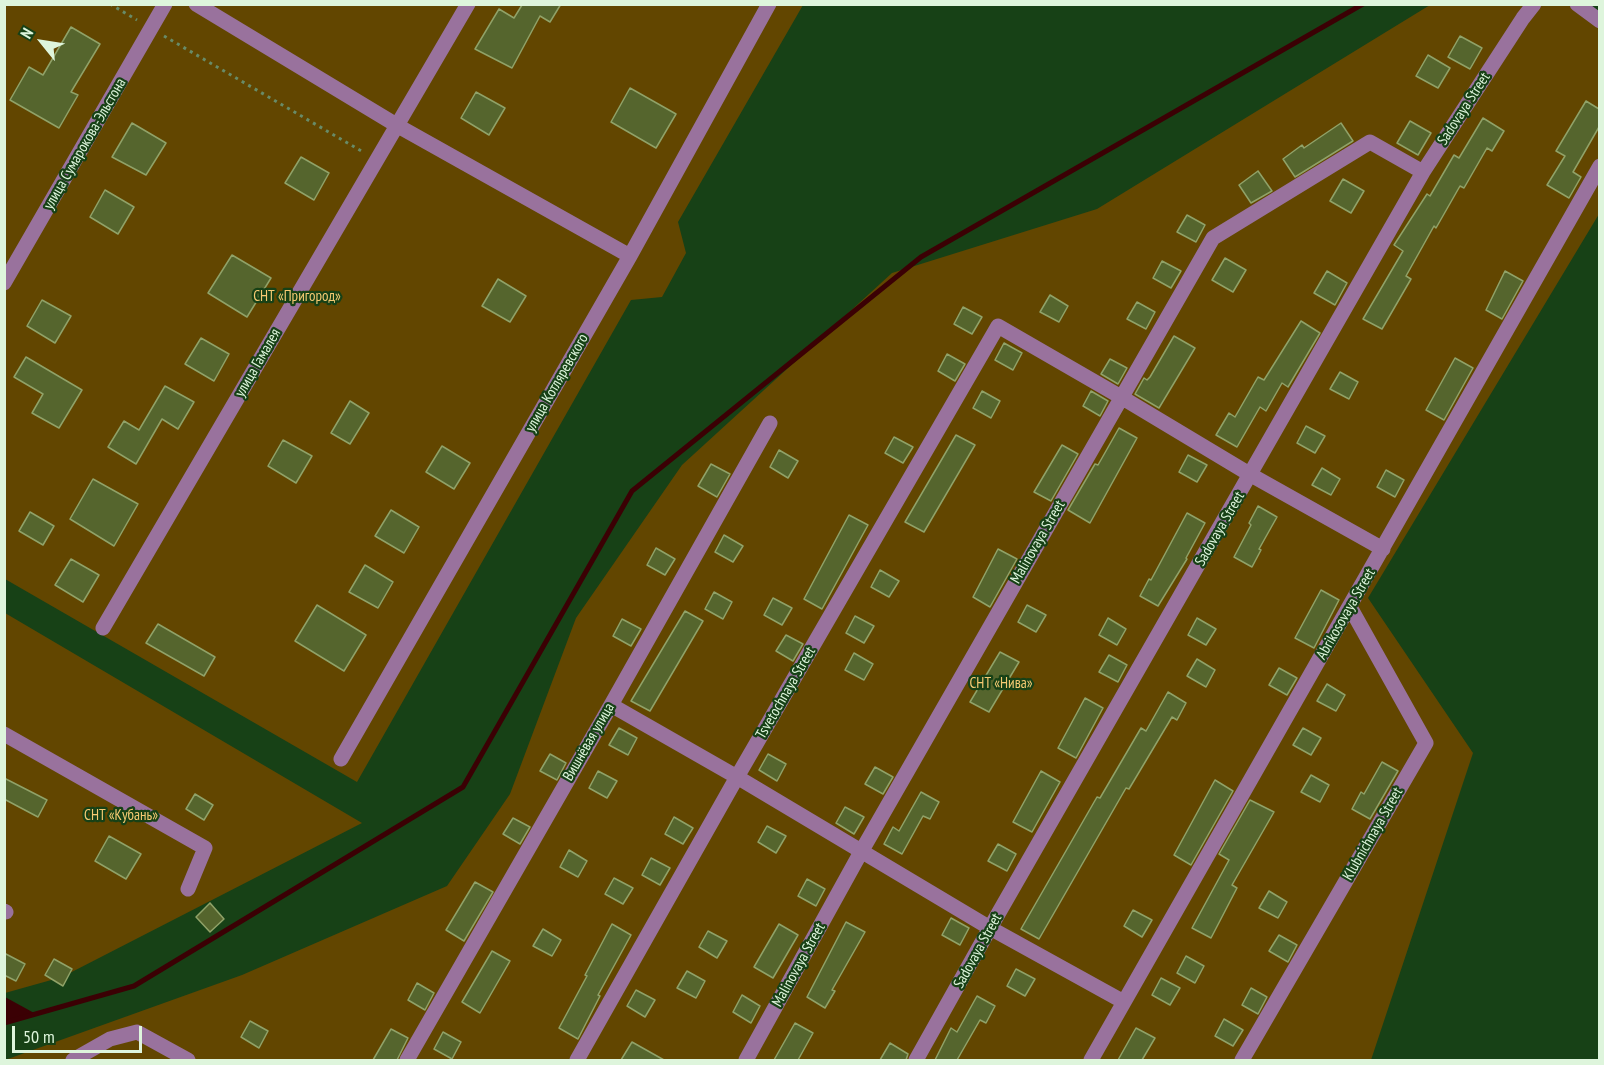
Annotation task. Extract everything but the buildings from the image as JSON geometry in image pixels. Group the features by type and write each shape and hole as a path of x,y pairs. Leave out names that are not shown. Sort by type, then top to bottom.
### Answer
{"street":[{"name":"улица Сумарокова-Эльстона","path":"4,283 165,4"},
{"path":"196,4 398,126 630,256"},
{"name":"улица Гамалея","path":"103,628 468,4"},
{"name":"улица Котляревского","path":"340,759 630,256 769,4"},
{"name":"Sadovaya Street","path":"916,1060 1423,172 1534,4"},
{"path":"1577,4 1599,21"},
{"name":"Malinovaya Street","path":"746,1060 861,852 1213,238 1370,142 1423,172"},
{"name":"Abrikosovaya Street","path":"1091,1060 1599,166"},
{"name":"Tsvetochnaya Street","path":"577,1060 737,777 998,326 1121,397"},
{"path":"1121,397 1251,475 1383,549"},
{"name":"Вишнёвая улица","path":"407,1060 770,423"},
{"name":"Klubnichnaya Street","path":"1242,1060 1426,743 1350,607"},
{"path":"611,705 737,777 990,928 1124,1002"},
{"path":"4,734 205,848 188,889"},
{"path":"74,1060 110,1039 137,1032 188,1060"}],"path":[{"path":"111,4 376,160"}],"green space":[{"name":"СНТ «Пригород»","path":"5,5 803,5 678,222 686,253 662,297 631,300 357,782 5,579"},
{"name":"СНТ «Нива»","path":"1430,5 1589,5 1599,13 1599,214 1368,598 1473,753 1371,1060 5,1060 242,975 447,886 510,794 576,618 682,465 892,273 1097,209"},
{"name":"СНТ «Кубань»","path":"5,613 362,823 62,977 5,993"}],"shaded area":[{"path":"5,997 36,1014 5,1023"}],"waterway":[{"path":"4,1023 134,986 463,787 632,491 921,257 1363,4"}]}
